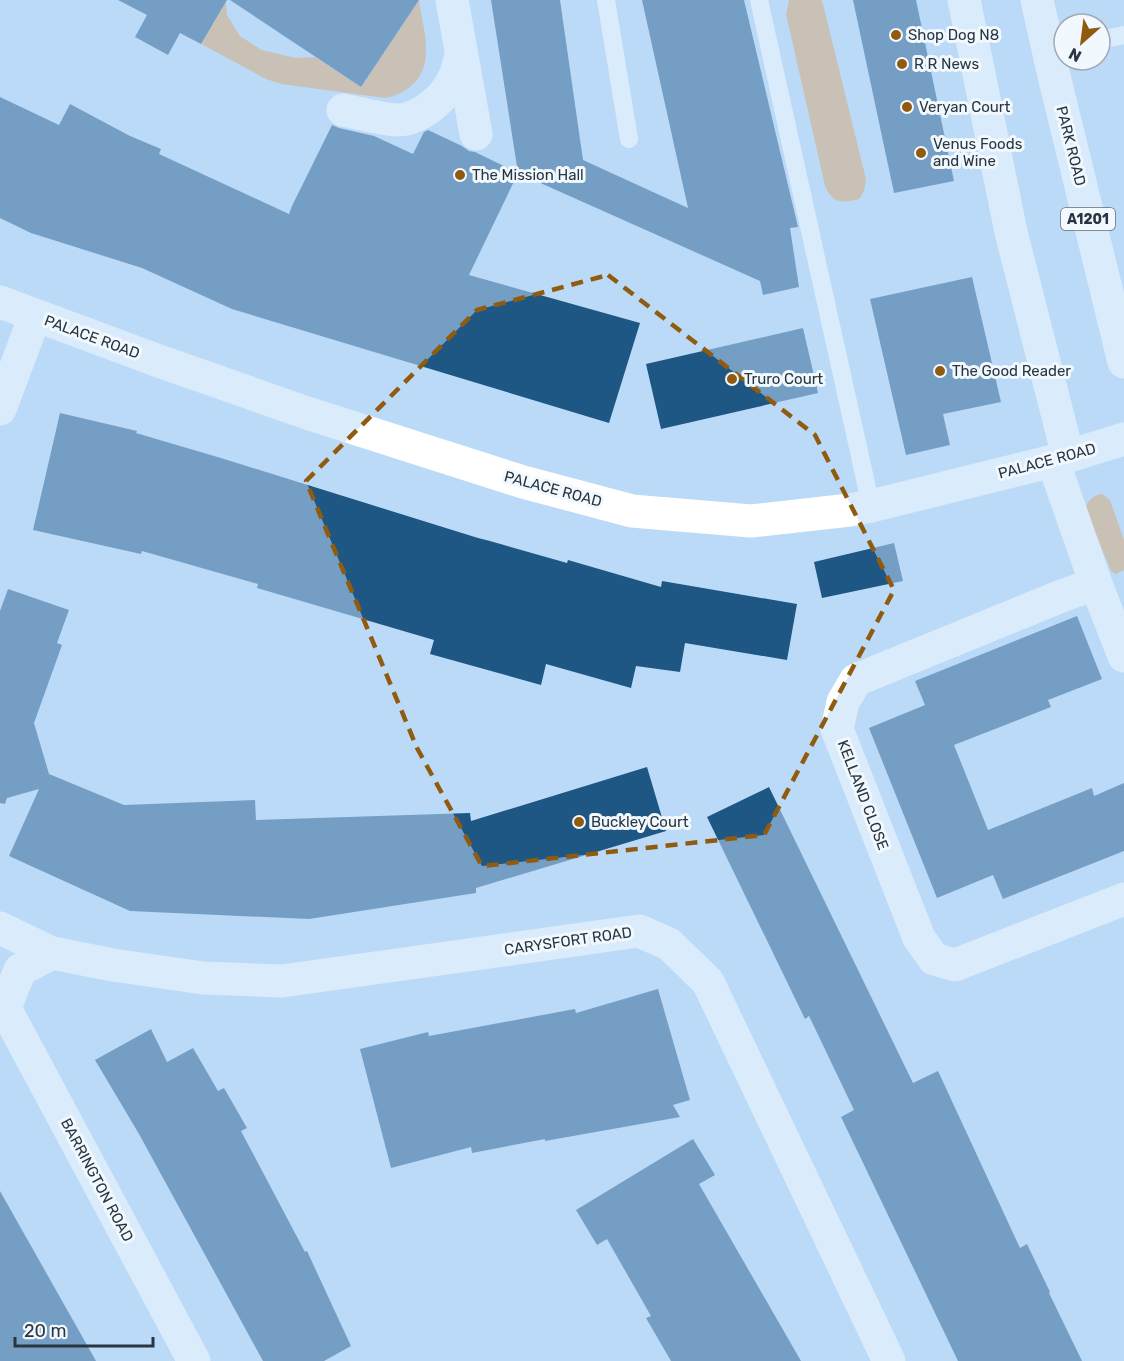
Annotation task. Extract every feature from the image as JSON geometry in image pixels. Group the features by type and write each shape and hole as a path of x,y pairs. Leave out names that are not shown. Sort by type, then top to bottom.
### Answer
{"street":[{"path":"452,0 476,134"},
{"path":"964,0 1060,459 1096,584 1124,656"},
{"name":"PARK ROAD","path":"1037,0 1052,37"},
{"path":"343,110 396,120 412,118 439,99 449,87 456,74 461,55"},
{"name":"PARK ROAD","path":"1054,72 1114,279 1124,362"},
{"name":"PALACE ROAD","path":"0,302 156,360 318,416 523,482 632,511 751,521 871,506 1060,459 1124,439"},
{"path":"0,409 35,316"},
{"name":"KELLAND CLOSE","path":"1096,584 856,680 843,702 837,729 919,938 934,958 955,965 1124,899"},
{"name":"CARYSFORT ROAD","path":"0,928 52,953 113,965 203,978 282,981 639,931 669,944 708,982 889,1361"},
{"path":"3,1003 20,970 52,953"},
{"name":"BARRINGTON ROAD","path":"3,1003 194,1361"}],"lane":[{"path":"606,0 629,139"},
{"path":"759,0 871,506"}],"highlighted area":[{"path":"608,275 815,435 894,590 764,835 482,866 417,748 306,481 477,310"}],"shaded area":[{"path":"419,0 426,46 423,70 408,89 385,98 281,84 266,79 201,44 226,2 227,15 240,36 262,50 296,58 315,57 361,87"},
{"path":"789,0 821,0 823,4 866,179 864,191 859,199 839,201 831,196 825,186 786,14"},
{"path":"1102,494 1110,500 1124,540 1124,570 1116,574 1111,571 1085,508 1091,498"}],"building":[{"path":"118,0 227,0 201,44 180,33 168,55 135,37 147,15"},
{"path":"230,0 419,0 361,87"},
{"path":"491,0 560,0 583,160 688,208 642,0 744,0 798,227 790,228 799,287 763,295 760,281 518,173"},
{"name":"Veryan Court","path":"853,0 916,0 954,181 894,193"},
{"path":"0,97 59,125 70,104 130,136 161,149 159,154 289,214 332,125 374,136 413,154 424,132 428,130 518,173 469,275 640,323 609,423 232,309 142,268 31,233 0,218"},
{"name":"The Good Reader","path":"972,277 1001,402 943,414 950,445 906,455 870,299"},
{"name":"Truro Court","path":"803,328 818,393 661,429 646,364"},
{"path":"60,413 137,431 136,433 567,563 568,560 661,587 662,581 797,604 787,660 685,643 680,672 636,666 631,688 546,664 541,685 430,654 434,640 257,588 258,584 142,551 141,554 33,530"},
{"path":"894,543 903,581 822,598 814,562"},
{"path":"8,589 69,610 57,643 62,645 34,723 49,774 124,805 255,800 256,820 470,813 471,821 647,767 666,831 476,888 476,893 309,919 130,911 9,856 39,789 7,798 5,804 0,803 0,611"},
{"path":"1077,616 1102,679 1048,700 1051,707 954,745 988,830 1092,788 1094,796 1124,783 1124,851 1003,899 993,875 937,898 869,728 925,705 915,681"},
{"path":"769,787 913,1083 938,1071 1020,1248 1027,1244 1082,1361 958,1361 841,1117 854,1110 809,1016 805,1019 707,817"},
{"path":"658,989 690,1100 673,1105 680,1117 472,1153 471,1147 391,1168 360,1049 428,1032 429,1036 575,1009 576,1013"},
{"path":"151,1029 167,1062 193,1048 218,1091 224,1088 247,1128 241,1131 305,1252 307,1251 351,1346 324,1361 263,1361 139,1134 95,1060"},
{"path":"693,1139 715,1175 699,1184 801,1361 671,1361 646,1318 651,1316 607,1239 597,1245 576,1210"},
{"path":"0,1191 96,1361 0,1361"}],"place":[{"name":"Shop Dog N8","path":"896,35"},
{"name":"R R News","path":"902,64"},
{"name":"Veryan Court","path":"907,107"},
{"name":"Venus Foods and Wine","path":"921,153"},
{"name":"The Mission Hall","path":"460,175"},
{"name":"The Good Reader","path":"940,371"},
{"name":"Truro Court","path":"732,379"},
{"name":"Buckley Court","path":"579,822"}]}
